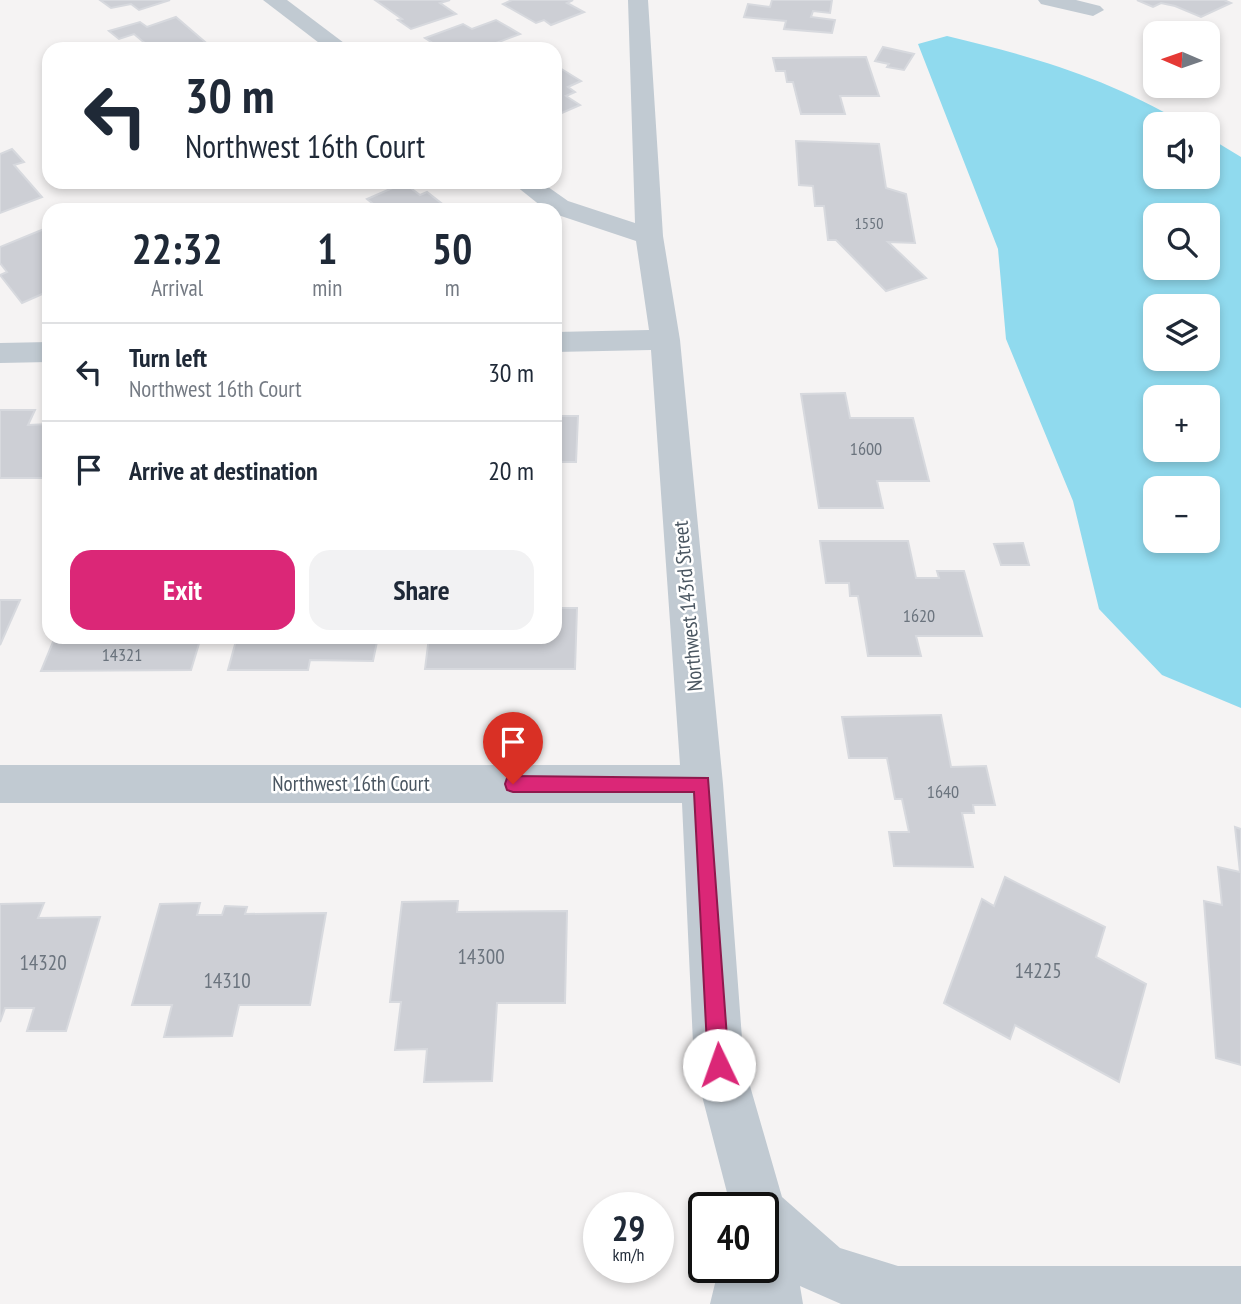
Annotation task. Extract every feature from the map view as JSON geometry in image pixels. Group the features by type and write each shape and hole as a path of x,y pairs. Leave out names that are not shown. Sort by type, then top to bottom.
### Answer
{"street":[{"path":"273,0 331,42"},
{"name":"Northwest 143rd Street","path":"638,0 649,236 666,340 702,784 719,1065 754,1192"},
{"path":"1048,0 1093,10"},
{"path":"533,189 552,203"},
{"path":"562,209 649,236"},
{"path":"562,342 666,340"},
{"path":"0,353 42,352"},
{"name":"Northwest 16th Court","path":"0,784 702,784"},
{"path":"779,1230 824,1270 898,1294 1241,1294"},
{"path":"738,1304 743,1283"},
{"path":"772,1283 775,1304"}],"water":[{"path":"947,36 1010,52 1099,81 1163,112 1143,112 1143,189 1220,189 1220,144 1241,157 1241,708 1162,675 1099,609 1073,501 1006,339 998,249 918,44"}],"building":[{"path":"100,0 170,0 139,10 131,4 111,8"},
{"path":"375,0 450,0 440,3 456,14 411,29 398,20 402,19"},
{"path":"512,0 573,0 567,3 584,12 551,25 544,20 536,23 503,4"},
{"path":"772,0 832,0 830,13 813,11 811,17 835,20 832,33 784,29 786,21 744,17 748,4 770,7"},
{"path":"1137,0 1224,0 1231,3 1201,17 1175,6 1161,3 1153,7"},
{"path":"176,17 205,42 144,42 134,34 119,39 109,31 140,22 147,27"},
{"path":"496,20 520,34 499,42 431,42 425,38 463,24 472,29"},
{"path":"883,47 914,54 904,70 887,67 889,64 875,61"},
{"path":"866,57 879,96 840,96 845,114 801,114 793,82 787,82 785,71 776,71 773,58"},
{"path":"562,69 581,81 568,87 575,92 566,96 580,105 562,113"},
{"path":"796,141 879,144 886,188 906,194 915,243 888,242 926,278 886,291 836,240 828,240 824,206 815,206 813,186 799,185"},
{"path":"12,149 24,162 14,165 42,197 0,213 0,154"},
{"path":"390,189 412,189 420,195 427,192 441,203 372,203 367,199"},
{"path":"42,230 42,294 22,303 0,275 7,272 0,263 0,247"},
{"path":"845,393 850,418 913,418 929,481 877,481 883,508 819,508 801,394"},
{"path":"0,410 35,410 28,425 42,424 42,478 0,478"},
{"path":"562,416 578,416 576,462 562,462"},
{"path":"820,541 908,541 916,578 939,578 937,571 964,571 982,636 916,636 921,656 868,656 858,596 850,596 849,583 826,583"},
{"path":"1023,543 1029,565 1001,565 994,544"},
{"path":"0,600 20,600 0,645"},
{"path":"562,608 577,608 575,669 425,669 428,644 562,644"},
{"path":"52,644 199,644 191,670 41,671"},
{"path":"235,644 377,644 373,661 310,660 308,670 228,670"},
{"path":"941,715 951,767 986,766 995,805 973,805 974,813 962,813 973,867 894,866 889,832 909,832 902,799 895,799 887,758 849,758 842,717"},
{"path":"1235,827 1241,829 1241,1065 1216,1058 1204,901 1222,905 1218,867 1240,872"},
{"path":"1005,877 1105,927 1096,957 1146,984 1119,1082 1015,1025 1010,1039 944,1003 982,899 994,906"},
{"path":"458,901 457,912 567,911 565,1003 497,1003 492,1081 424,1082 427,1049 395,1050 401,1002 390,1002 402,902"},
{"path":"44,903 38,918 100,917 66,1031 27,1031 34,1008 5,1008 0,1022 0,904"},
{"path":"200,903 197,915 222,915 225,906 247,907 245,914 326,913 310,1005 239,1005 232,1036 164,1037 172,1005 132,1005 160,904"}],"route":[{"path":"513,784 702,784 719,1065"}]}
